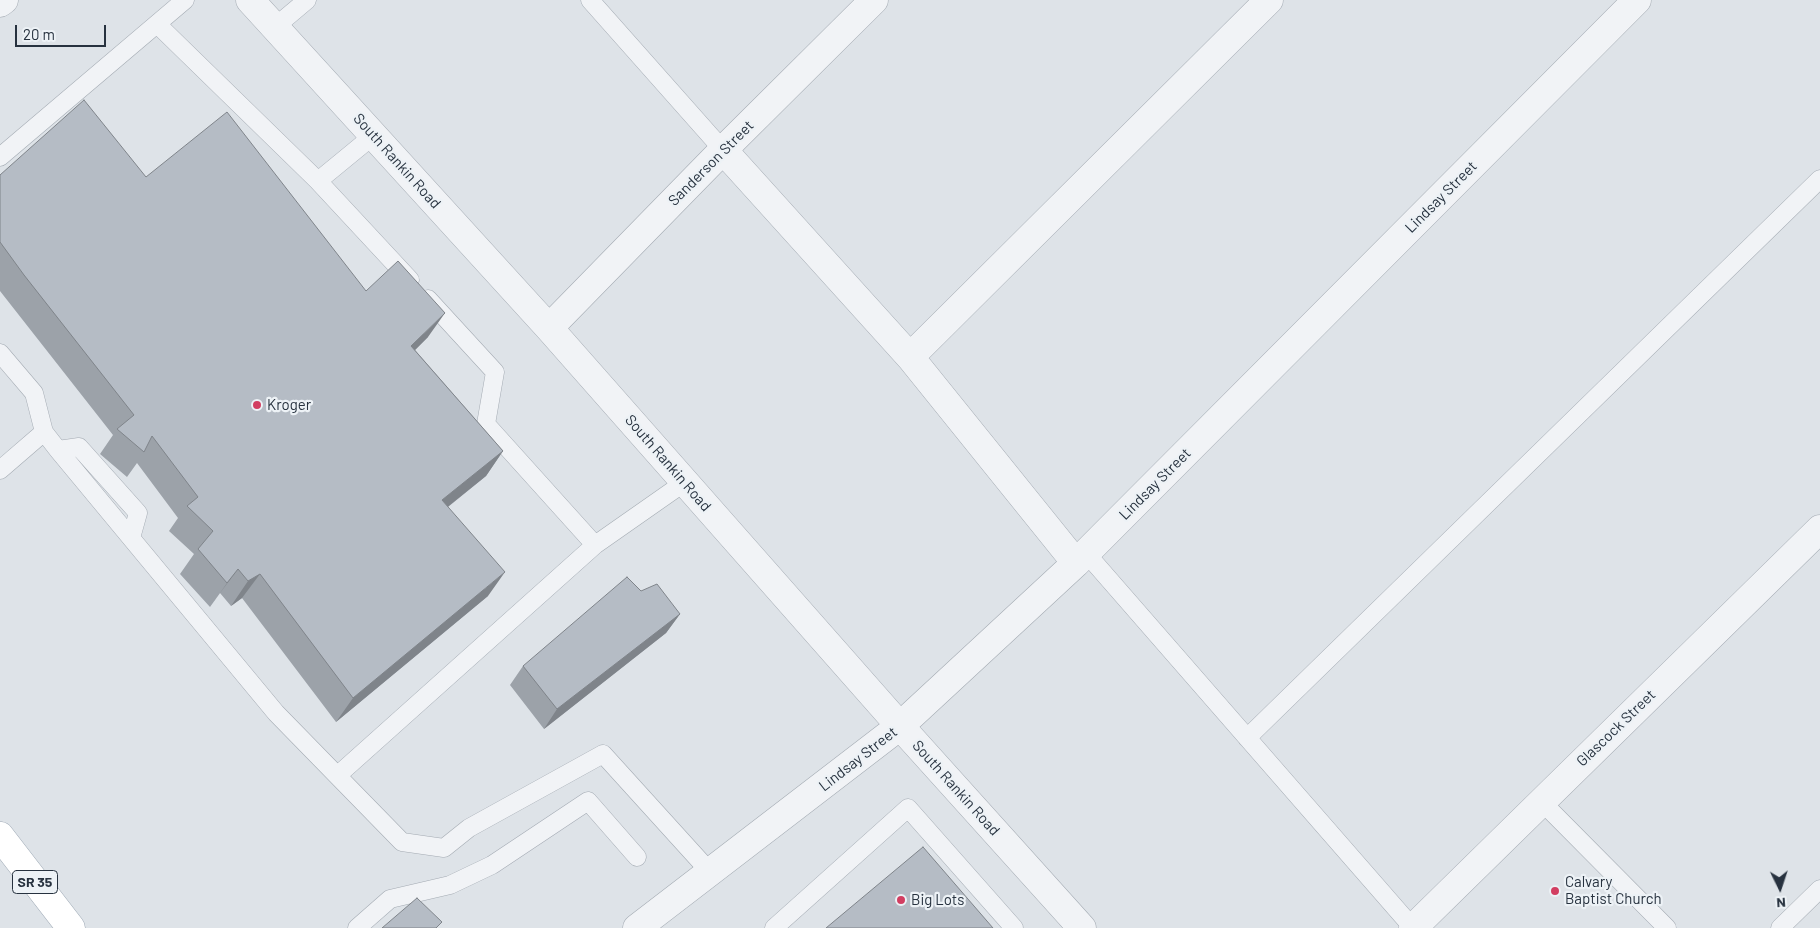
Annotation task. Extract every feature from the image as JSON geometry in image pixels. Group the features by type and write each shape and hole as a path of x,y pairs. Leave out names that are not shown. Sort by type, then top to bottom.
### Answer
{"main road":[{"name":"SR 35","path":"0,836 70,928"}],"street":[{"path":"0,3 4,0"},
{"name":"South Rankin Road","path":"250,0 549,328 900,726 1082,928"},
{"name":"Sanderson Street","path":"549,328 723,150 874,0"},
{"path":"910,357 1269,0"},
{"name":"Lindsay Street","path":"637,928 900,726 1081,558 1637,0"},
{"path":"723,150 910,357 1081,558"},
{"name":"Glascock Street","path":"1413,928 1820,529"}],"lane":[{"path":"0,157 184,0"},
{"path":"275,28 307,0"},
{"path":"590,0 723,150"},
{"path":"157,24 318,181 495,372 486,424 595,545"},
{"path":"318,181 374,135"},
{"path":"1247,738 1820,179"},
{"path":"0,354 34,393 44,432 58,450 276,713 402,842 444,848 469,828 602,754 710,872"},
{"path":"0,470 44,432"},
{"path":"338,775 595,545 685,482"},
{"path":"1081,558 1247,738 1413,928"},
{"path":"357,928 390,899 450,886 492,865 588,801 637,857"},
{"path":"1542,802 1667,928"},
{"path":"774,928 908,808 1014,928"},
{"path":"1780,928 1820,889"}],"building":[{"name":"Kroger","path":"84,100 146,177 227,112 366,291 398,261 445,313 411,346 503,451 442,500 505,572 353,698 260,574 248,581 238,569 227,583 198,549 213,531 187,506 198,497 152,436 144,452 117,429 134,415 0,242 0,175"},
{"path":"627,577 641,591 657,584 680,614 557,709 523,666"},
{"path":"923,847 993,928 826,928"},
{"path":"417,898 442,922 436,928 382,928"}],"place":[{"name":"Kroger","path":"257,405"},
{"name":"Calvary Baptist Church","path":"1555,891"},
{"name":"Big Lots","path":"901,900"}]}
